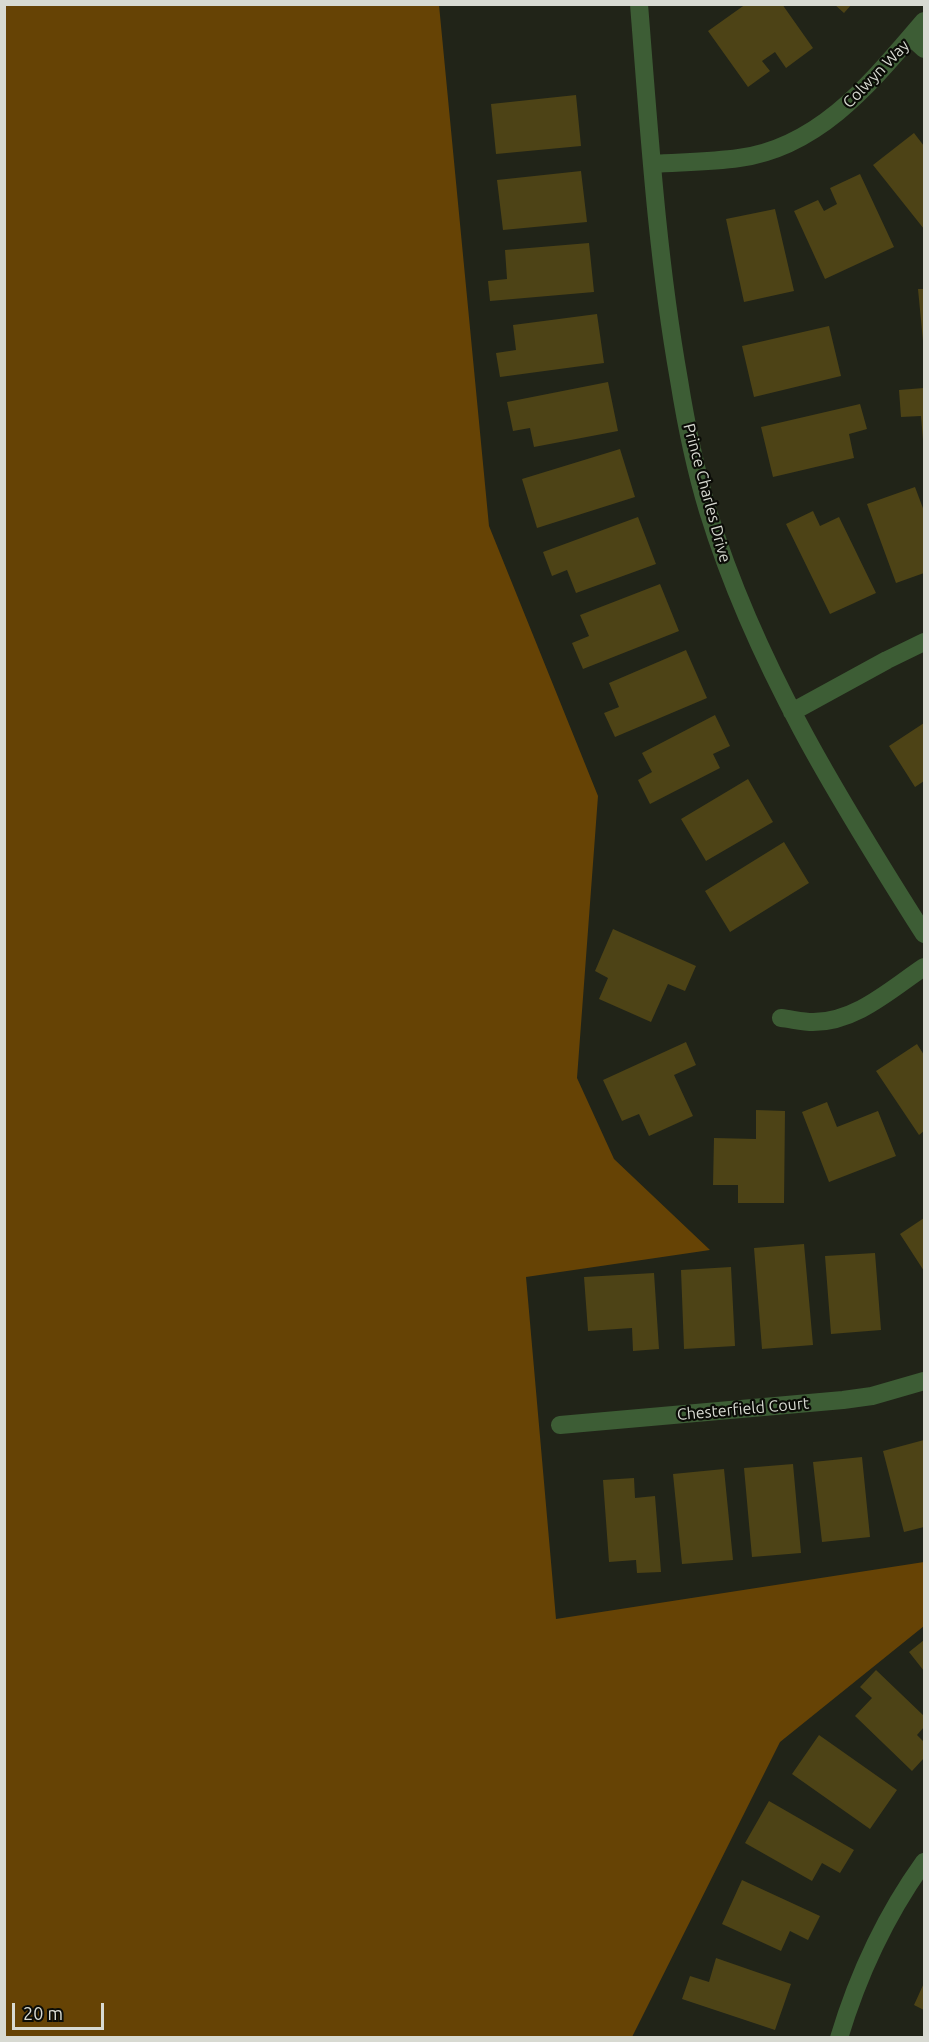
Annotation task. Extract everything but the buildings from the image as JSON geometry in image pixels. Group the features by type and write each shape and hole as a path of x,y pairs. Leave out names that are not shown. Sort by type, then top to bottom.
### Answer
{"street":[{"name":"Prince Charles Drive","path":"639,4 663,282 694,455 708,509 734,585 754,634 792,712 849,814 924,934"},
{"name":"Colwyn Way","path":"652,164 740,158 770,151 800,137 846,106 918,43 924,21"},
{"path":"792,712 924,642"},
{"path":"781,1018 813,1022 835,1019 859,1011 924,967"},
{"name":"Chesterfield Court","path":"560,1425 843,1400 872,1396 924,1381"},
{"path":"839,2037 850,2003 876,1942 892,1911 924,1862"}],"shaded area":[{"path":"5,4 439,5 489,526 598,796 577,1078 614,1159 710,1250 526,1277 556,1619 924,1562 924,1626 780,1742 632,2037 5,2037"}]}
